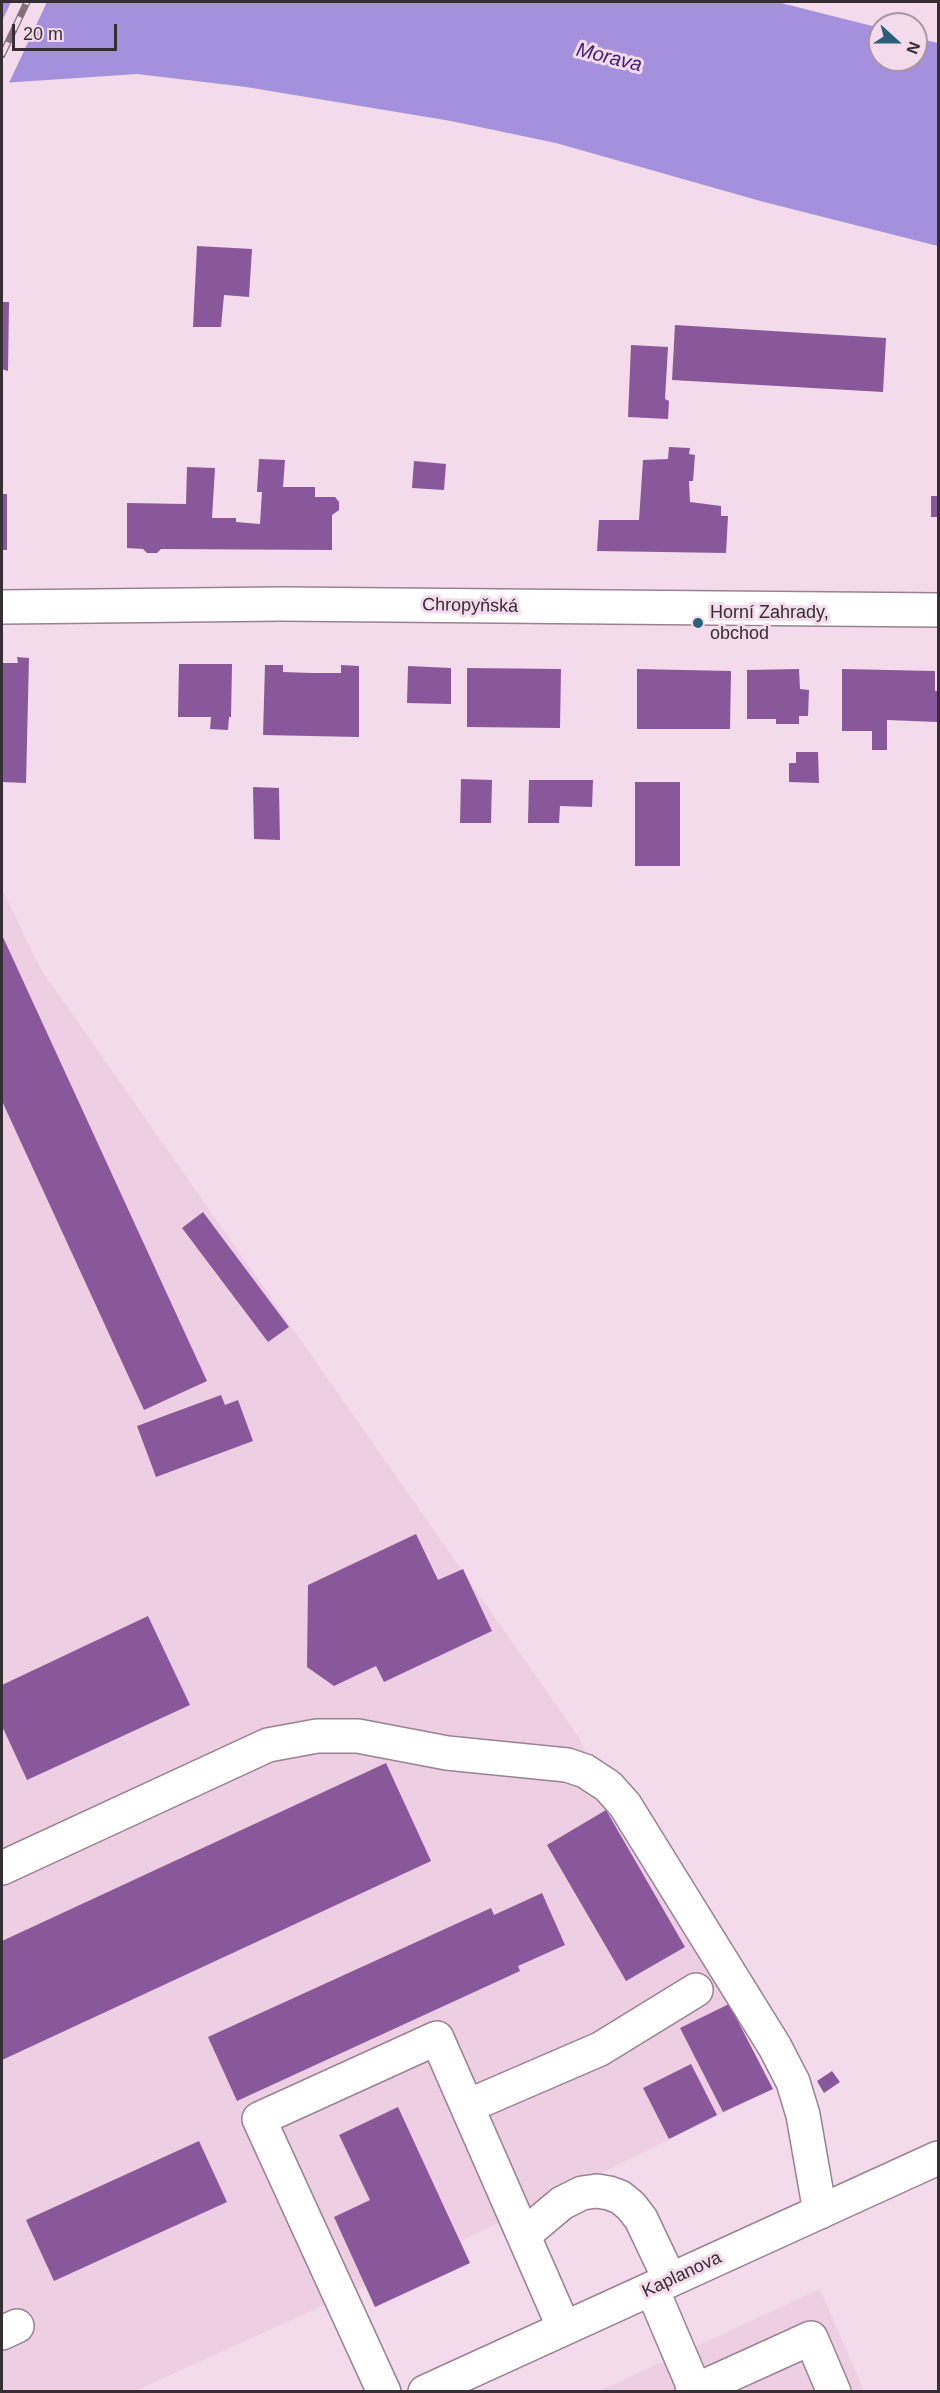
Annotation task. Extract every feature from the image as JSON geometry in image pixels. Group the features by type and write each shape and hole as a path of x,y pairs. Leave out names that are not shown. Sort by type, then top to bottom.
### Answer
{"street":[{"name":"Chropyňská","path":"2,607 292,604 939,610"},
{"path":"2,1868 268,1745 317,1736 358,1736 447,1753 567,1765 585,1772 608,1786 625,1805 775,2047 793,2082 803,2115 820,2212"},
{"path":"468,2106 600,2049 696,1990"},
{"path":"384,2391 259,2119 437,2038 564,2328"},
{"name":"Kaplanova","path":"425,2391 939,2158"},
{"path":"524,2235 562,2204 582,2193 609,2193 620,2197 641,2219 693,2391 811,2338 834,2391"}],"shaded area":[{"path":"2,889 42,971 580,1739 602,1798 729,2004 773,2089 461,2241 470,2263 375,2307 366,2286 135,2391 2,2391"},
{"path":"820,2289 864,2391 597,2392"}],"water":[{"name":"Morava","path":"2,2 777,2 868,25 868,72 928,72 928,41 938,43 938,246 764,202 556,143 451,121 246,87 137,74 2,83"}],"pier":[{"path":"11,2 47,2 8,85 2,86 2,21"}],"building":[{"path":"197,246 252,249 249,297 224,295 221,327 193,327"},
{"path":"2,302 9,302 8,371 2,369"},
{"path":"675,325 886,338 883,392 672,380"},
{"path":"631,345 668,347 665,399 669,401 668,419 628,417"},
{"path":"669,447 690,448 689,454 695,455 693,481 689,481 690,502 721,506 721,516 728,516 726,553 597,551 599,520 639,520 643,460 668,459"},
{"path":"259,459 285,460 283,487 315,487 315,497 335,497 339,502 339,510 332,515 332,550 161,549 157,553 147,553 143,549 127,548 127,503 186,504 187,467 215,468 212,518 236,518 236,522 260,524 262,492 257,492"},
{"path":"414,461 446,464 444,490 412,488"},
{"path":"2,494 7,494 7,550 2,550"},
{"path":"931,496 938,496 938,517 931,517"},
{"path":"17,657 29,658 26,783 2,782 2,663 18,663"},
{"path":"179,664 232,664 231,717 229,717 228,730 210,729 211,717 178,717"},
{"path":"265,665 283,665 283,672 312,673 341,673 341,665 359,666 359,737 263,735"},
{"path":"408,666 451,668 451,704 407,703"},
{"path":"467,668 561,669 560,728 467,727"},
{"path":"637,669 731,671 730,729 637,729"},
{"path":"799,669 800,689 809,690 808,716 799,716 799,724 776,724 776,719 747,719 747,670"},
{"path":"842,669 935,671 935,691 938,691 938,722 887,720 887,750 872,750 872,731 842,731"},
{"path":"796,752 818,752 819,783 789,782 789,763 796,763"},
{"path":"461,779 492,780 491,823 460,823"},
{"path":"529,780 593,780 592,807 560,806 559,823 528,823"},
{"path":"635,782 680,782 680,866 635,866"},
{"path":"253,787 279,788 280,840 254,839"},
{"path":"2,935 207,1381 144,1410 2,1101"},
{"path":"203,1212 289,1327 268,1342 182,1228"},
{"path":"221,1395 225,1405 238,1400 253,1441 156,1477 137,1426"},
{"path":"416,1534 438,1580 463,1569 492,1631 384,1682 376,1666 334,1686 307,1667 308,1585"},
{"path":"148,1616 190,1705 27,1780 2,1726 2,1685"},
{"path":"386,1763 431,1861 2,2060 2,1941"},
{"path":"606,1810 685,1947 626,1981 547,1845"},
{"path":"542,1893 565,1945 518,1966 520,1971 237,2101 208,2037 491,1908 494,1915"},
{"path":"729,2004 773,2089 723,2112 680,2028"},
{"path":"691,2064 717,2115 669,2139 643,2088"},
{"path":"832,2071 840,2082 824,2093 817,2081"},
{"path":"398,2107 470,2263 375,2307 334,2217 370,2200 339,2135"},
{"path":"199,2141 227,2202 54,2281 26,2220"}],"railway":[{"path":"2,55 27,2"}],"place":[{"name":"Horní Zahrady, obchod","path":"698,623"}]}
